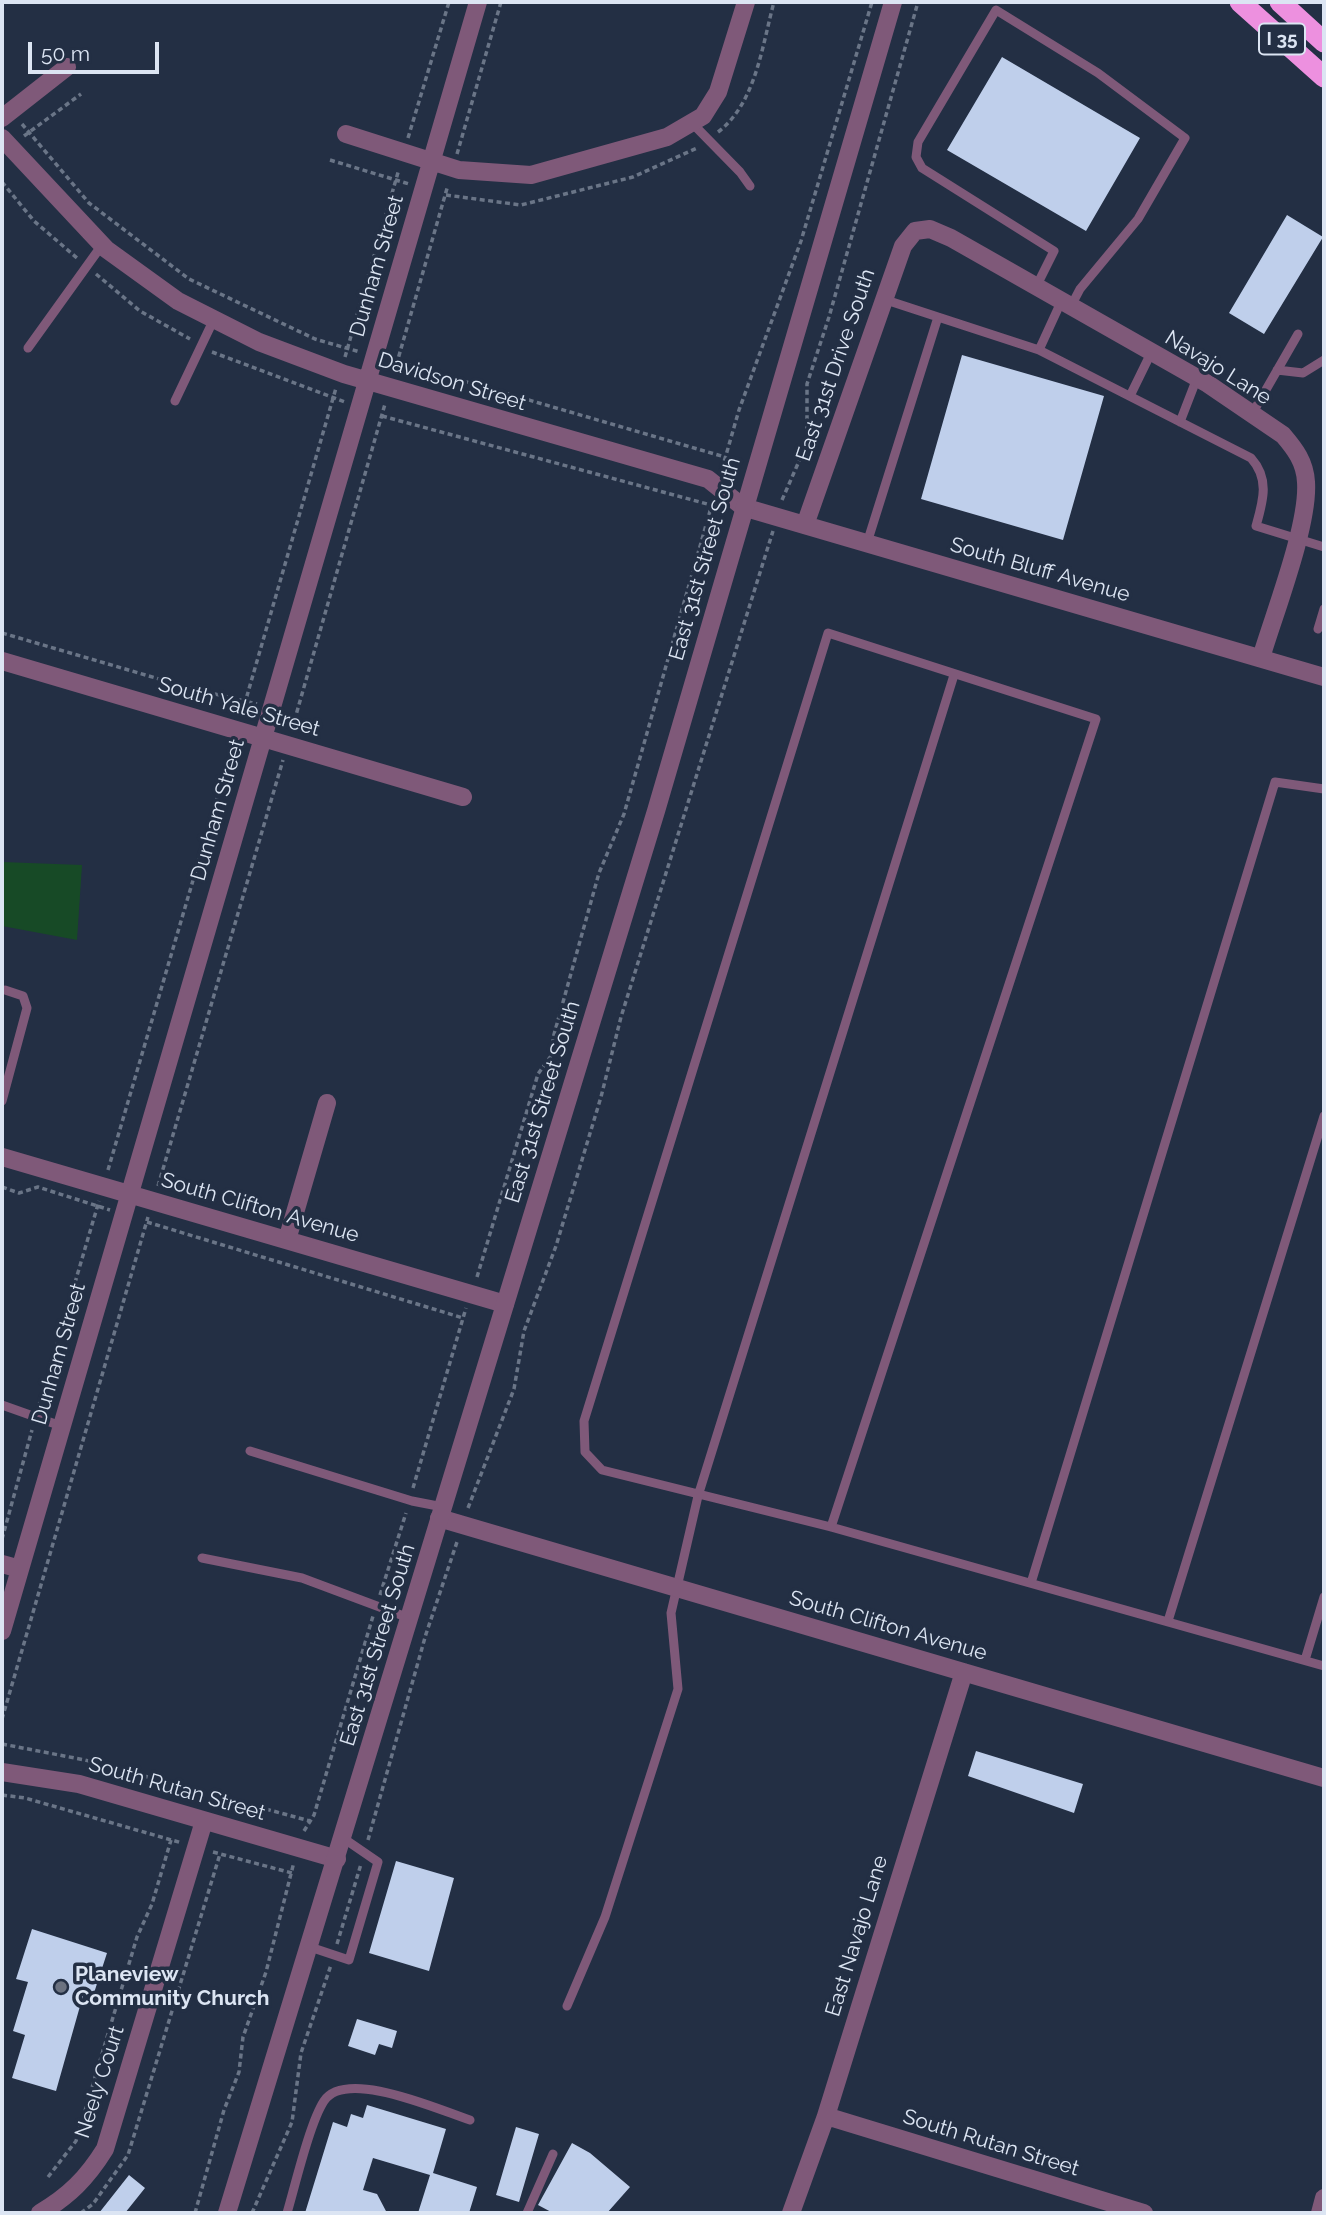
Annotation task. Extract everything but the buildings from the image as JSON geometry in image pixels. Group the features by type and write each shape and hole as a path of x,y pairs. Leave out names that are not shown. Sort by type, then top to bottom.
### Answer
{"highway":[{"name":"I 35","path":"1240,2 1324,77"},
{"name":"I 35","path":"1280,2 1324,41"}],"street":[{"name":"Dunham Street","path":"2,1631 478,2"},
{"path":"346,134 453,168 531,175 667,137 704,116 718,92 746,2"},
{"name":"East 31st Street South","path":"227,2213 656,811 893,2"},
{"path":"6,115 67,67"},
{"name":"Davidson Street","path":"6,142 102,245 178,301 259,342 368,381 708,479 743,507"},
{"name":"Navajo Lane","path":"923,229 951,238 1197,378 1283,435 1301,458 1306,482 1297,538 1261,658"},
{"name":"East 31st Drive South","path":"805,525 903,246 915,232 923,229"},
{"name":"South Bluff Avenue","path":"743,507 1324,677"},
{"name":"South Yale Street","path":"2,661 463,797"},
{"path":"288,1240 327,1103"},
{"name":"South Clifton Avenue","path":"2,1157 505,1304"},
{"name":"South Clifton Avenue","path":"441,1513 462,1525 1324,1778"},
{"path":"2,1564 20,1569"},
{"name":"East Navajo Lane","path":"791,2213 826,2116 964,1672"},
{"name":"South Rutan Street","path":"2,1772 79,1784 337,1859"},
{"name":"Neely Court","path":"40,2213 73,2191 89,2175 105,2149 204,1821"},
{"name":"South Rutan Street","path":"826,2116 1144,2213"},
{"path":"1320,2213 1324,2198"}],"lane":[{"path":"1035,288 1054,251 942,183 922,168 916,157 918,142 996,10 1098,74 1185,138 1138,219 1065,305 1039,350"},
{"path":"692,123 735,166 750,186"},
{"path":"28,348 102,245"},
{"path":"883,299 1039,350 1251,458 1264,476 1263,502 1256,527 1324,547"},
{"path":"867,543 938,317"},
{"path":"175,401 214,319"},
{"path":"1252,414 1298,334"},
{"path":"1130,396 1151,353"},
{"path":"1278,370 1303,373 1324,360"},
{"path":"1180,422 1197,378"},
{"path":"1318,629 1324,609"},
{"path":"831,1527 1096,719 828,633 584,1421 585,1452 601,1470 831,1527 1324,1666"},
{"path":"567,2006 605,1917 678,1689 678,1665 671,1623 698,1496 954,674"},
{"path":"1031,1583 1275,782 1324,789"},
{"path":"2,1101 27,1009 23,996 5,990"},
{"path":"1168,1622 1324,1116"},
{"path":"2,1405 61,1426"},
{"path":"250,1451 410,1500 441,1513"},
{"path":"202,1558 302,1578 409,1618"},
{"path":"1305,1660 1324,1597"},
{"path":"310,1947 349,1960 378,1861 343,1838"},
{"path":"287,2213 319,2109 331,2093 344,2087 367,2088 470,2120"},
{"path":"527,2213 553,2154"}],"path":[{"path":"2,1539 449,2"},
{"path":"2,1719 501,2"},
{"path":"195,2213 224,2110 239,2072 243,2037 266,1972 297,1848 310,1821 410,1500 538,1074 553,1053 558,1017 595,886 624,814 739,410 801,241 872,2"},
{"path":"252,2213 292,2122 301,2053 334,1955 426,1634 462,1525 514,1389 524,1331 556,1246 601,1097 621,1017 785,491 807,443 807,384 829,317 918,2"},
{"path":"6,142 30,132 81,94"},
{"path":"6,115 30,132 89,203 189,279 316,339 725,457"},
{"path":"2,633 296,713"},
{"path":"2,1187 19,1193 38,1187 463,1318"},
{"path":"2,1744 85,1760 310,1821"},
{"path":"2,1795 25,1798 292,1873"},
{"path":"48,2177 76,2141 137,1937 152,1904 171,1840"},
{"path":"80,2213 93,2204 128,2155 220,1854"}],"green space":[{"path":"2,862 82,865 77,940 2,926"}],"place":[{"name":"Planeview Community Church","path":"61,1987"}]}
